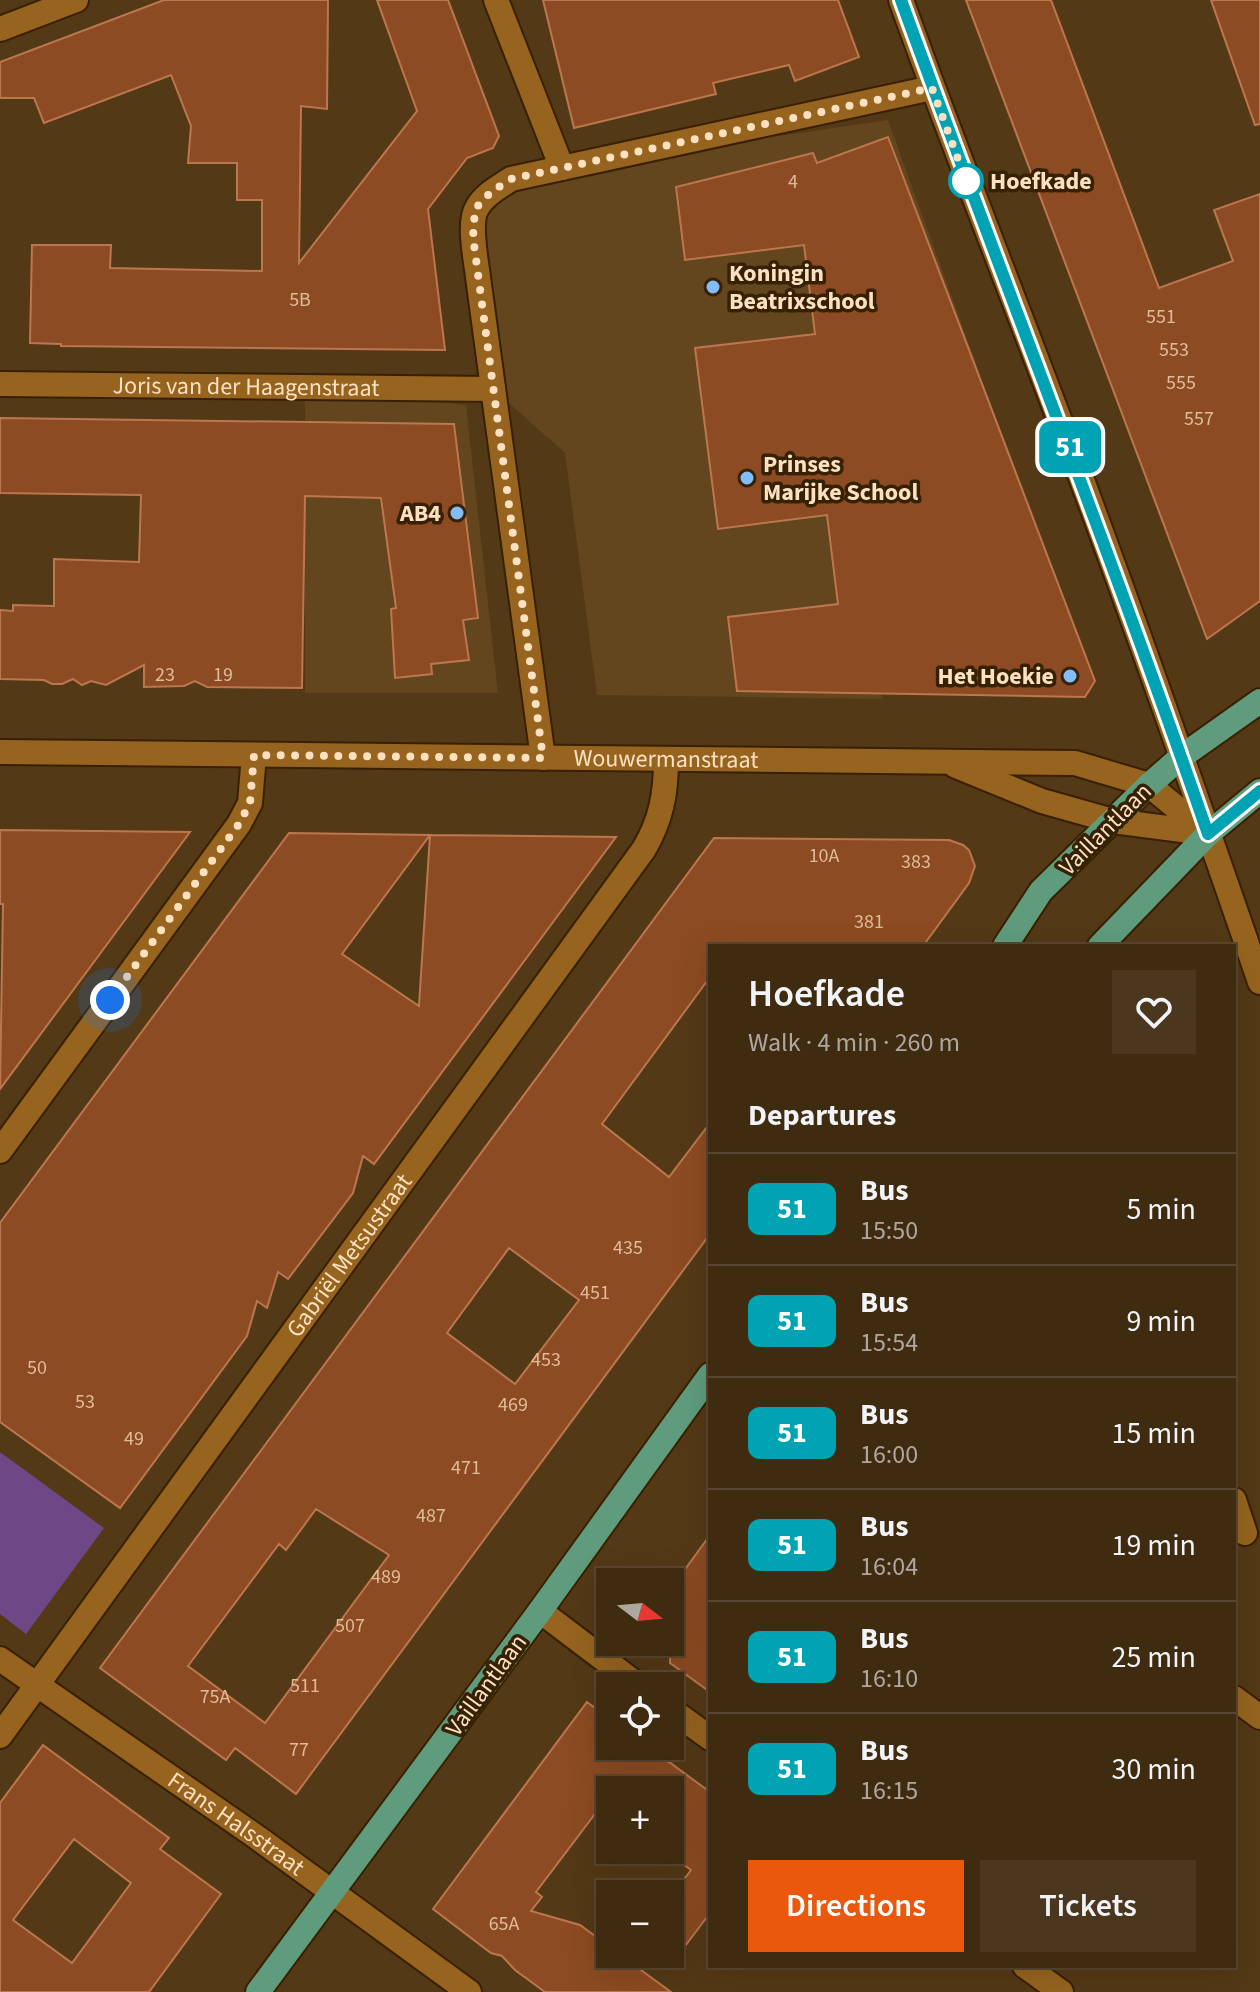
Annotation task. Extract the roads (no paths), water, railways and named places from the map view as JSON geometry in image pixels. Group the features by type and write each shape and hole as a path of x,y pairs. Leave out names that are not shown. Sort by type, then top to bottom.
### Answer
{"main road":[{"name":"Vaillantlaan","path":"1006,944 1041,891 1149,785 1181,757 1260,701"},
{"path":"1102,944 1208,834 1260,791"},
{"name":"Vaillantlaan","path":"258,1992 708,1378"}],"street":[{"path":"0,29 76,0"},
{"path":"496,0 562,168"},
{"path":"901,0 1066,437 1260,982"},
{"path":"543,758 473,237 475,209 491,192 511,179 932,88"},
{"name":"Joris van der Haagenstraat","path":"0,384 493,389"},
{"name":"Wouwermanstraat","path":"0,752 1075,763 1149,785 1208,834"},
{"path":"0,1151 239,824 250,803 254,755"},
{"name":"Gabriël Metsustraat","path":"0,1736 644,849 662,809 666,790 666,760"},
{"name":"Wouwermanstraat","path":"948,763 1042,801 1113,821 1208,834"},
{"path":"1236,1506 1245,1533"},
{"path":"540,1611 621,1672"},
{"name":"Frans Halsstraat","path":"0,1659 258,1838 469,1992"},
{"path":"1236,1699 1260,1717"},
{"path":"684,1719 708,1737"},
{"path":"1028,1968 1061,1992"}],"place":[{"name":"Hoefkade","path":"966,181"},
{"name":"Koningin Beatrixschool","path":"713,287"},
{"name":"Prinses Marijke School","path":"747,478"},
{"name":"AB4","path":"457,513"},
{"name":"Het Hoekie","path":"1070,676"}]}
